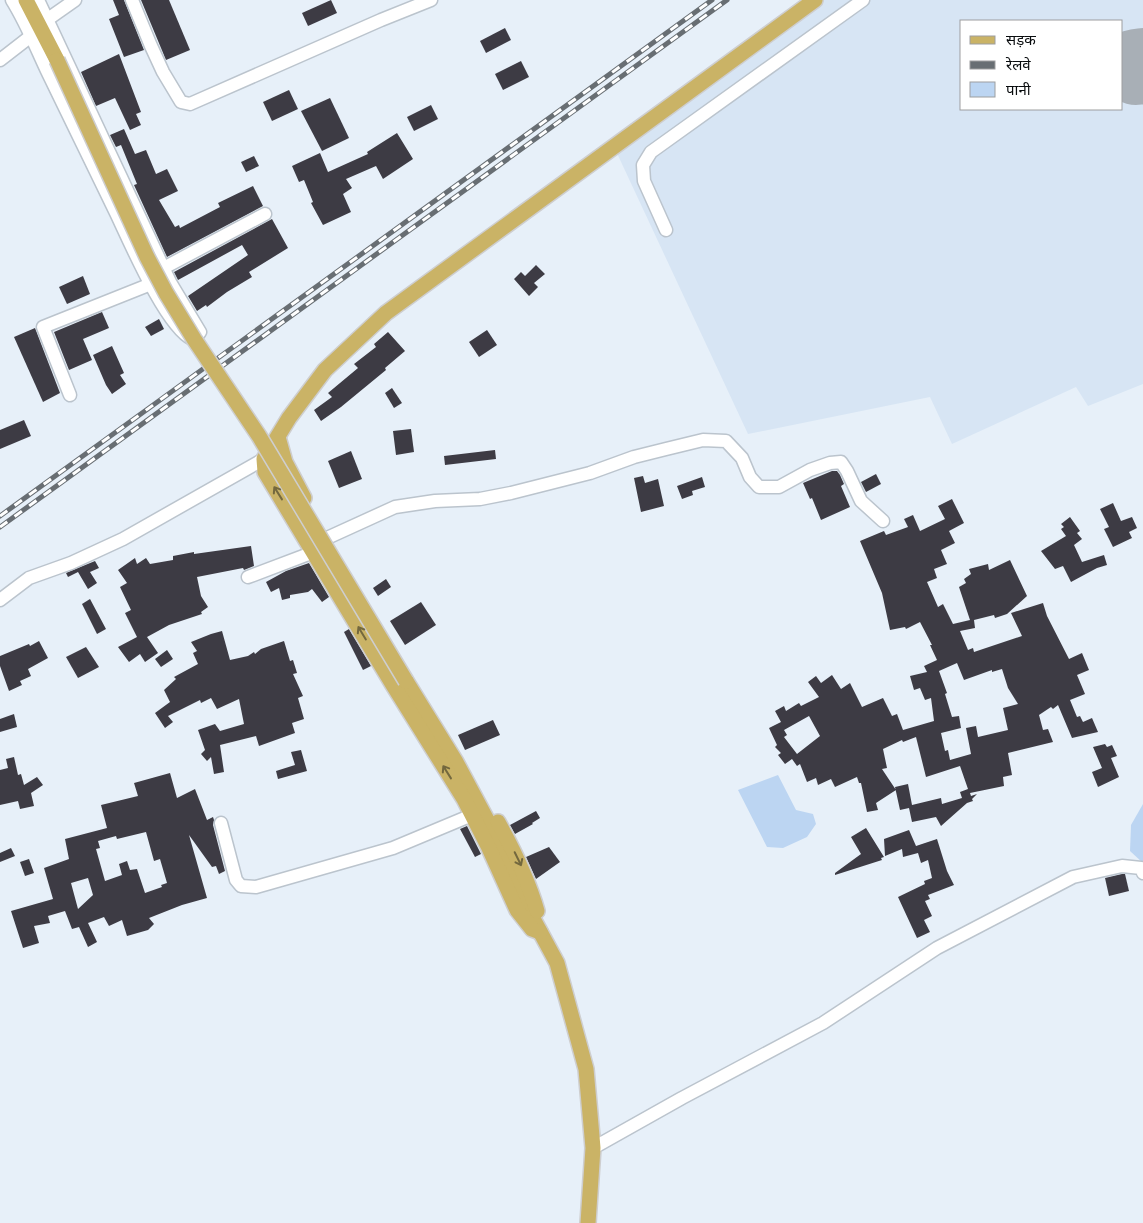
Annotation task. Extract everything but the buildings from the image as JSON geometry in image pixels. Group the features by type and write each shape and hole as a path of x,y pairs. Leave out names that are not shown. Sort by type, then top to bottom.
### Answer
{"main road":[{"path":"26,0 57,60 147,257 166,293 194,339 260,436 406,682 456,762 486,818 540,932 557,963 586,1069 593,1148 588,1223"},
{"path":"540,932 532,928 517,910 472,814 265,472 264,459 289,418 326,370 386,313 815,0"},
{"path":"278,438 285,462 306,503 478,785 511,846 532,891 540,932"}],"street":[{"path":"12,0 21,14 149,280 166,312 183,333 192,339 200,332 170,282 38,0"},
{"path":"48,19 75,0"},
{"path":"132,0 163,72 181,102 190,104 380,20 431,0"},
{"path":"666,230 644,181 643,165 651,152 863,0"},
{"path":"0,60 31,36"},
{"path":"70,395 43,327 149,280 164,268 265,214"},
{"path":"248,577 267,568 306,555 327,538 395,507 435,501 480,499 511,493 590,473 634,457 703,440 726,441 742,458 750,478 759,487 779,487 810,470 830,463 841,462 848,472 861,501 883,521"},
{"path":"0,600 28,578 71,562 123,539 264,459"},
{"path":"221,823 236,880 241,886 256,887 393,848 472,814"},
{"path":"593,1148 823,1023 937,948 1073,877 1122,866 1141,868 1143,872"}],"shaded area":[{"path":"822,0 1143,0 1143,384 1088,406 1076,387 952,444 930,397 748,434 615,149"}],"water":[{"path":"778,775 796,810 813,814 816,824 807,837 783,848 767,847 738,790"},
{"path":"1143,804 1143,863 1130,851 1131,825"}],"runway":[{"path":"1136,67 1143,66"}],"railway":[{"path":"0,516 712,0"},
{"path":"0,527 727,0"}]}
